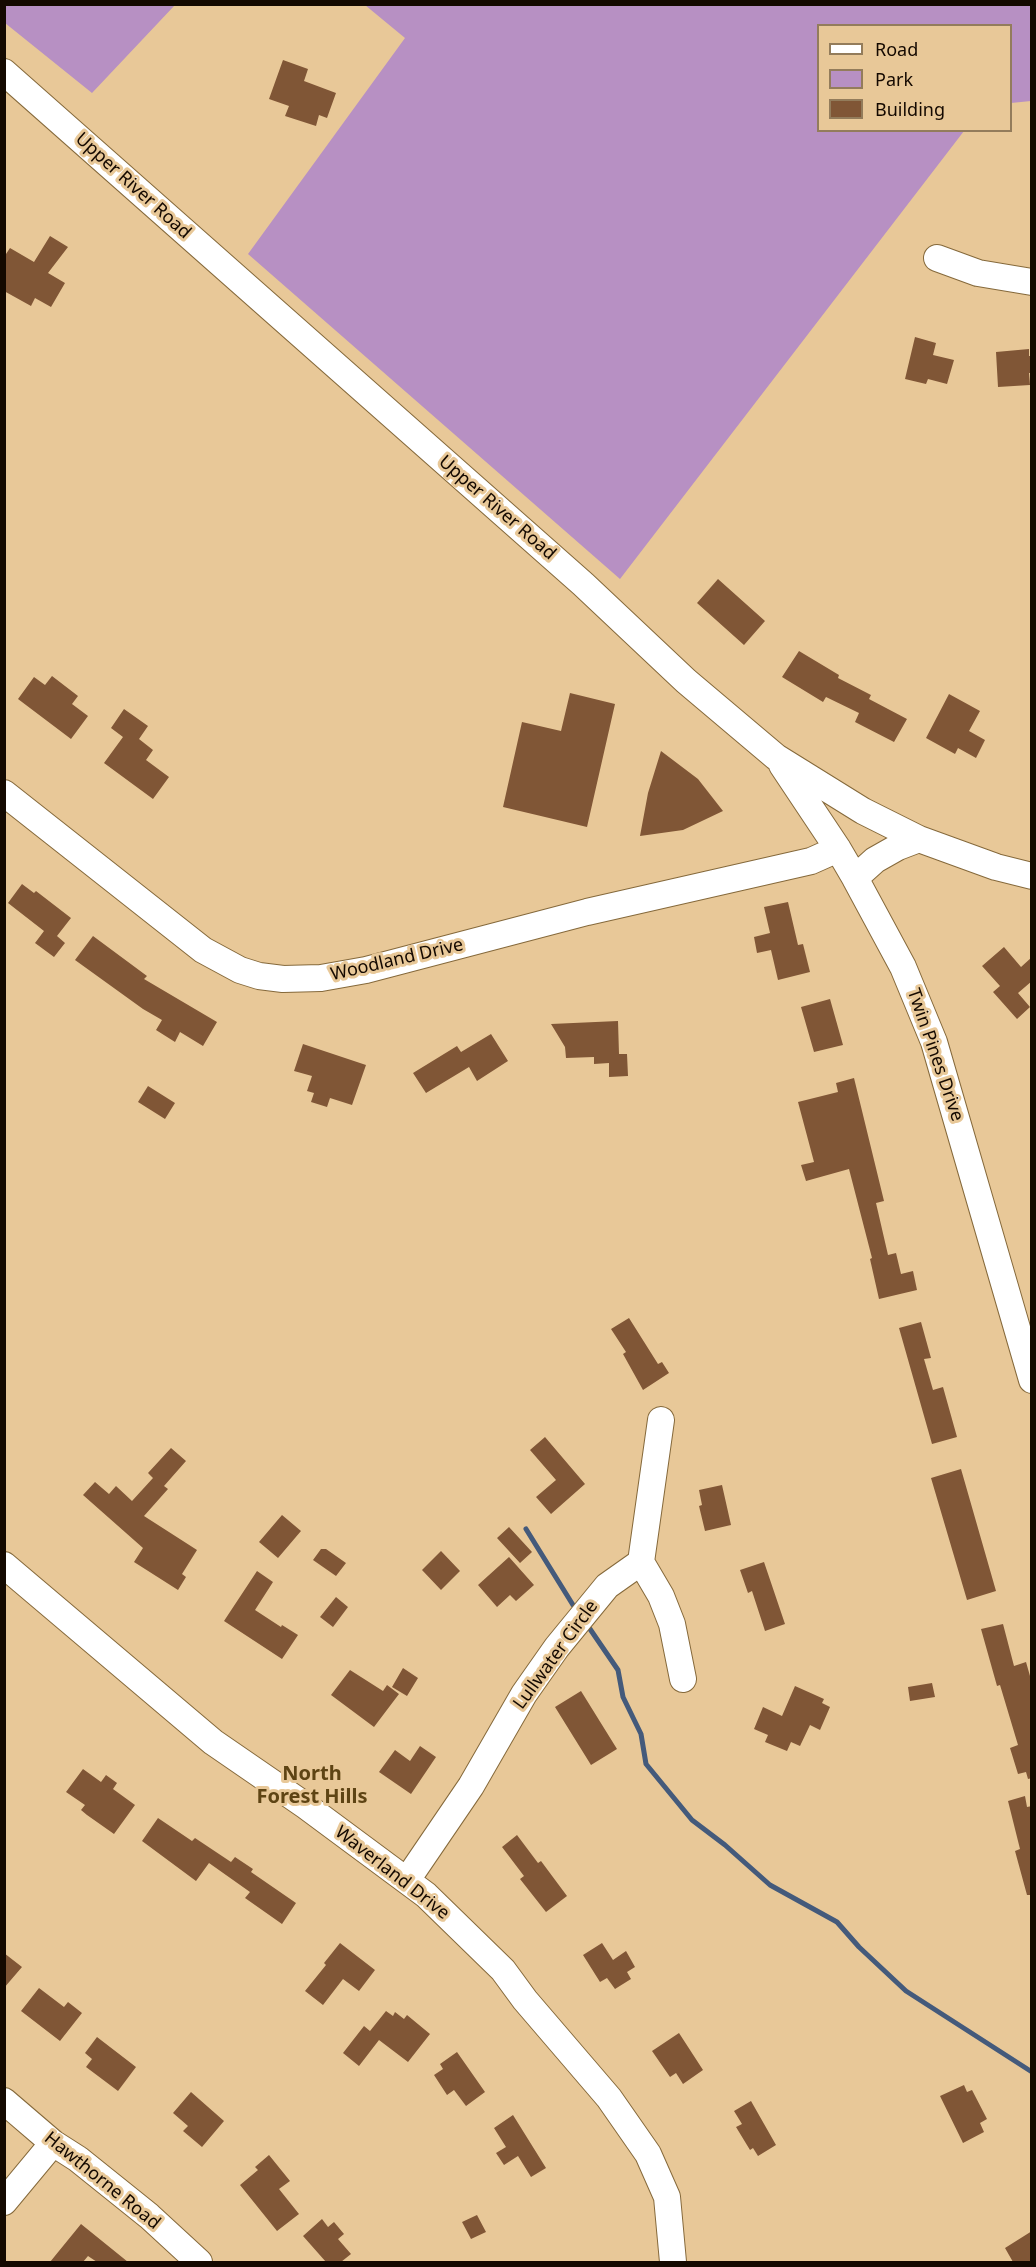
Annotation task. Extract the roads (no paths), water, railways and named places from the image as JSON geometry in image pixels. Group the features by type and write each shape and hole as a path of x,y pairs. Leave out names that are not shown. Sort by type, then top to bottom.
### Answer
{"street":[{"name":"Upper River Road","path":"4,72 574,576 686,681 776,757 863,811 919,839 996,867 1032,876"},
{"path":"937,258 978,273 1032,282"},
{"name":"Twin Pines Drive","path":"776,757 855,878 903,967 934,1041 1032,1380"},
{"name":"Woodland Drive","path":"4,793 204,950 240,970 259,976 283,979 321,978 366,970 587,912 811,861 838,849"},
{"path":"855,878 874,860 897,847 919,839"},
{"path":"661,1420 641,1562 661,1596 672,1624 683,1678"},
{"name":"Lullwater Circle","path":"407,1880 471,1785 524,1694 557,1647 607,1586 641,1562"},
{"name":"Waverland Drive","path":"4,1565 213,1742 306,1806 426,1895 503,1970 525,2000 609,2098 648,2154 667,2197 673,2262"},
{"name":"Hawthorne Road","path":"4,2101 53,2143 78,2159 149,2216 199,2262"},
{"path":"4,2202 53,2143"}],"waterway":[{"path":"526,1529 573,1605"},
{"path":"590,1629 618,1670 623,1697 641,1734 646,1764 692,1820 725,1845 770,1885 837,1922 859,1947 906,1991 1032,2072"}],"district":[{"name":"North Forest Hills","path":"312,1786"}]}
